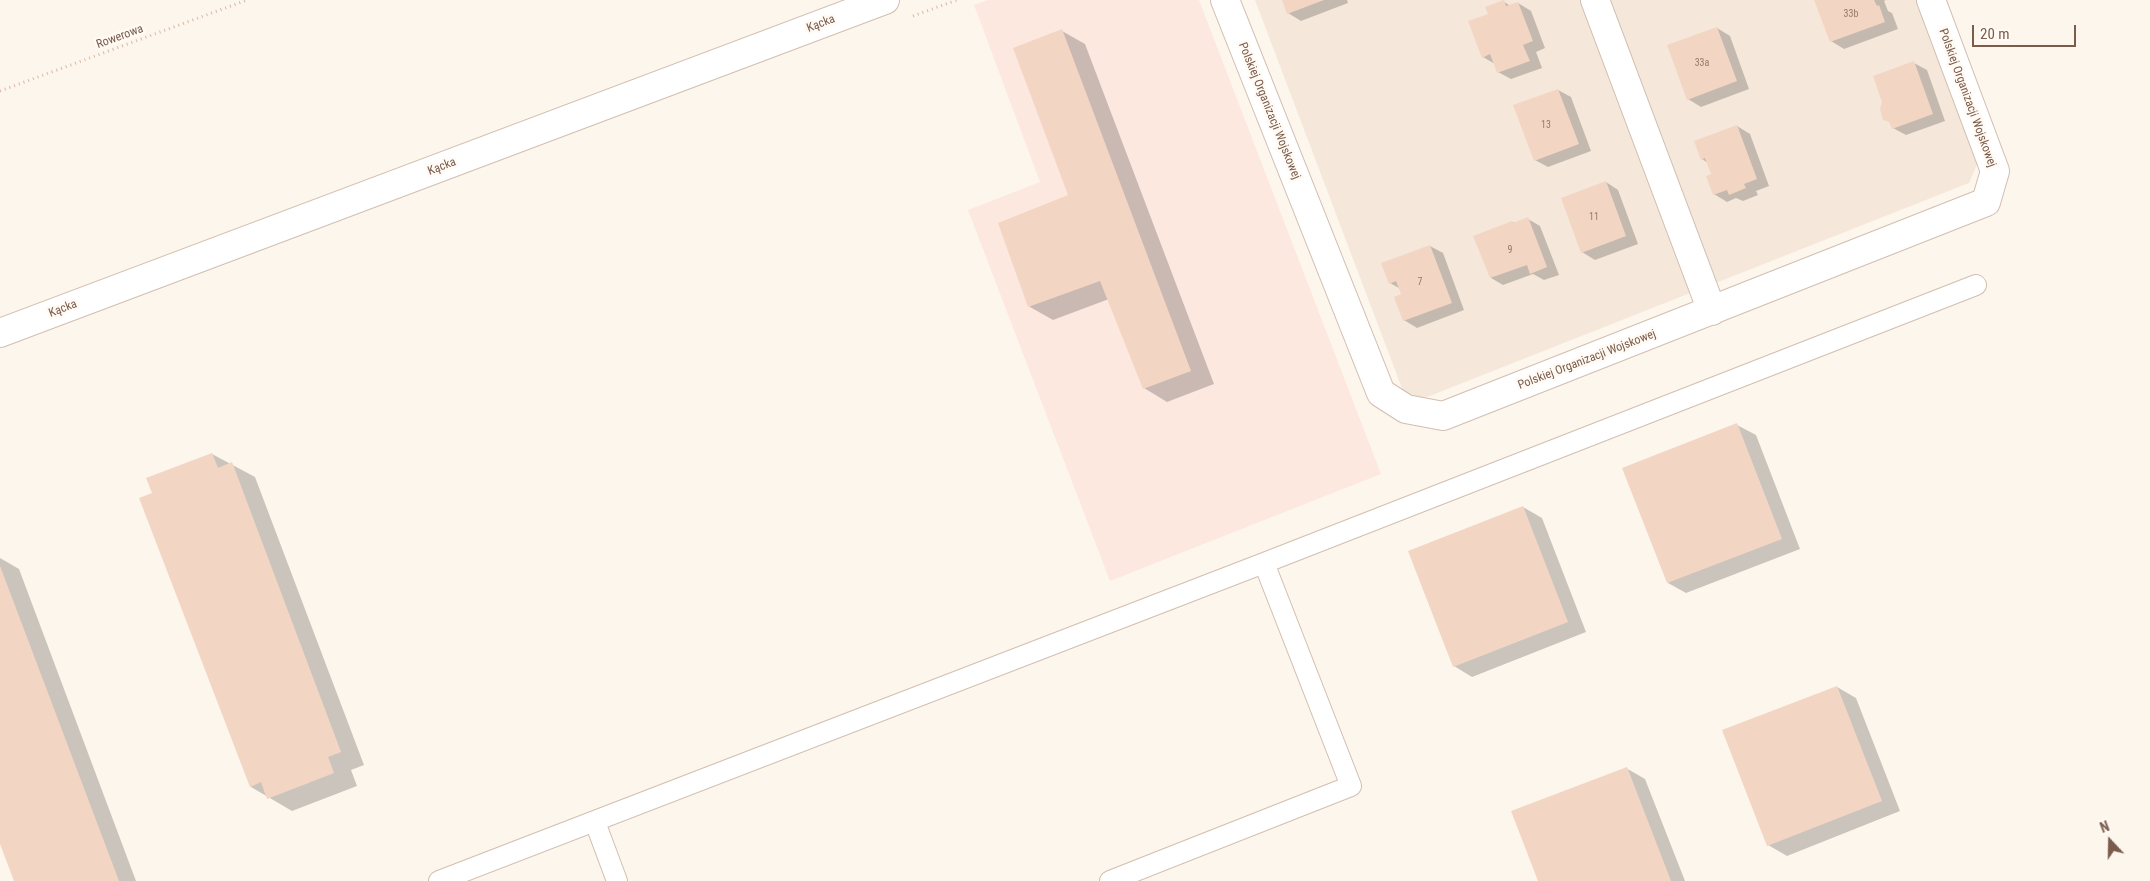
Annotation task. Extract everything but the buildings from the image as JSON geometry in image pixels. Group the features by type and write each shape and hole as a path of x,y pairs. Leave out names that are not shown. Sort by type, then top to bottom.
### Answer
{"street":[{"name":"Kącka","path":"0,333 885,0"},
{"name":"Polskiej Organizacji Wojskowej","path":"1225,0 1381,393 1406,410 1443,416 1986,202 1995,171 1931,0"},
{"path":"1595,0 1712,311"}],"lane":[{"path":"439,881 1264,563 1976,284"},
{"path":"1110,881 1351,786 1264,563"},
{"path":"595,822 617,881"}],"path":[{"name":"Rowerowa","path":"0,90 246,0"}],"shaded area":[{"path":"988,0 1199,0 1381,474 1110,581 968,210 1040,182 974,5"},
{"path":"1255,0 1921,0 1979,160 1969,183 1422,399 1403,391"}]}
